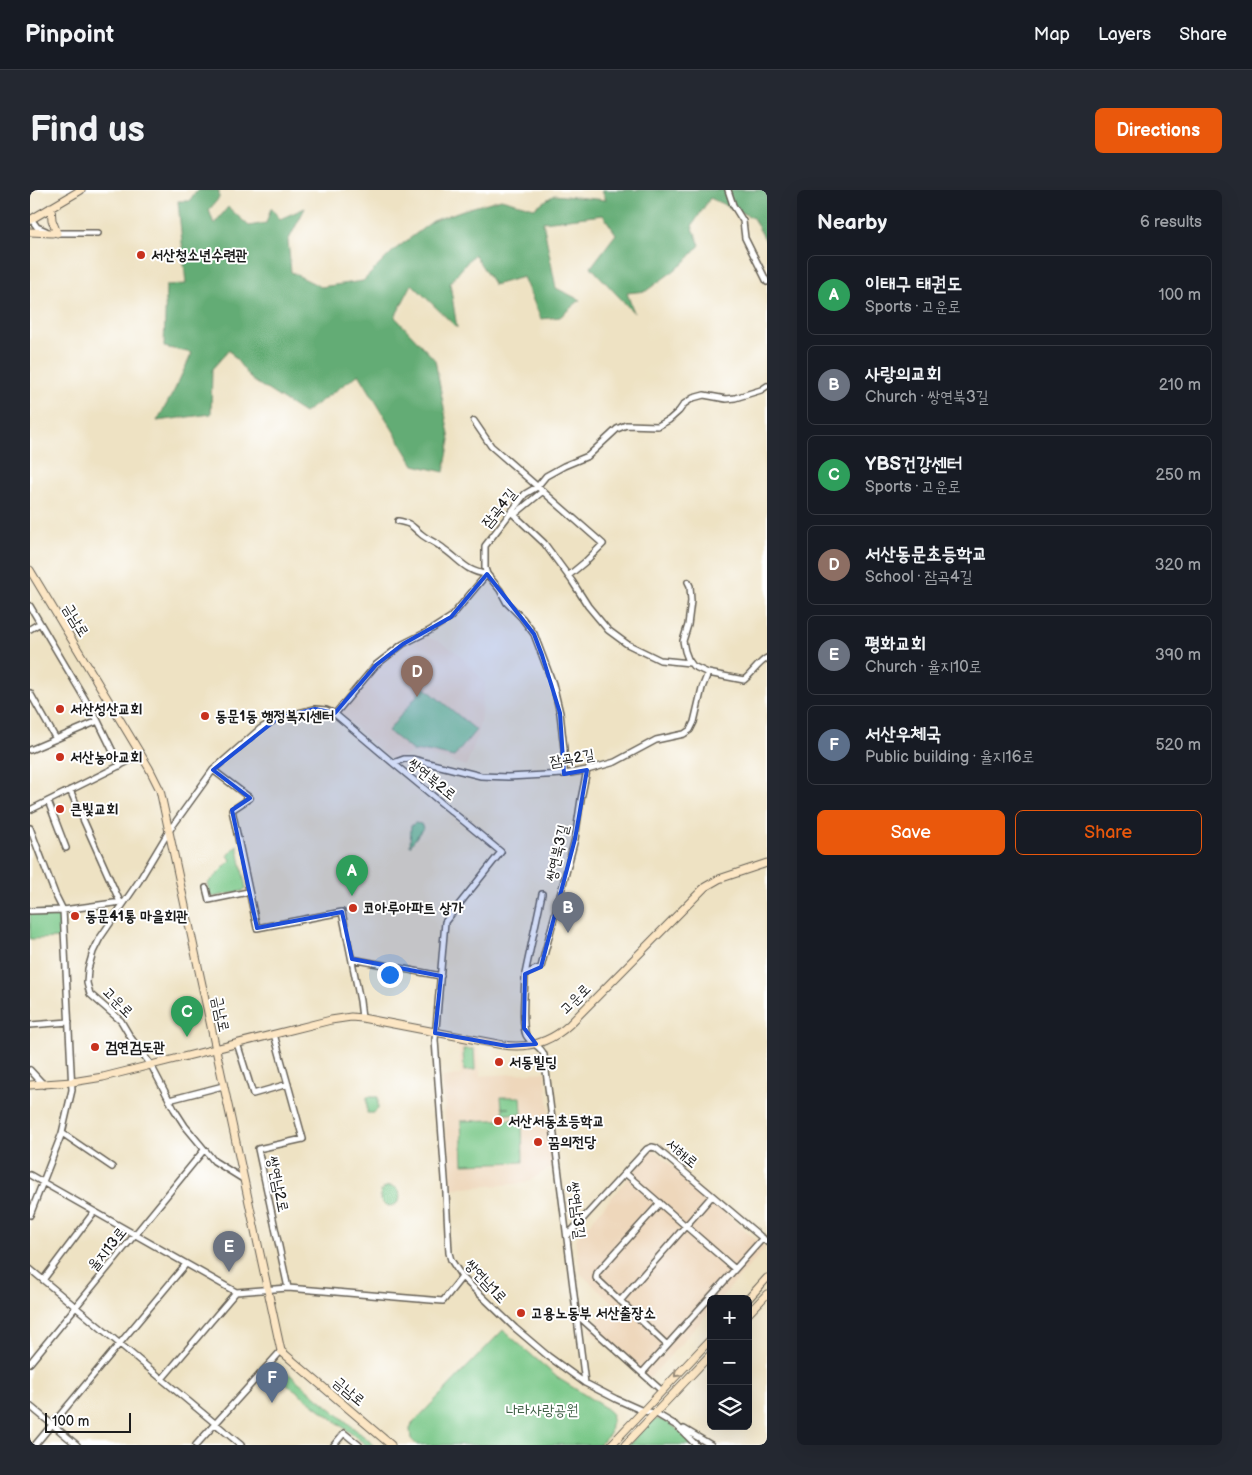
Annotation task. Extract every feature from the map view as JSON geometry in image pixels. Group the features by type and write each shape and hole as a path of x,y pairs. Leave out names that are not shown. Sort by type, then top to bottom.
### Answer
{"street":[{"path":"54,233 40,229 31,220 81,190"},
{"path":"728,190 743,221 745,238 767,282"},
{"path":"51,207 54,233"},
{"path":"30,232 98,233"},
{"name":"잠곡4길","path":"488,574 485,568 485,546 525,494 537,486 546,476 588,456 617,429 626,425 658,426 669,420 684,404 693,398 704,395 726,399 735,398 762,390 767,386"},
{"path":"474,420 491,446 603,544 568,576"},
{"path":"543,491 512,513 544,544 588,606 608,630 627,644 660,660 690,663"},
{"path":"398,521 410,523 422,534 445,549 466,568 480,574 488,574"},
{"name":"금남로","path":"30,570 158,785 281,1351 382,1442 391,1445"},
{"path":"30,910 62,910 122,902 139,881 169,831 212,770 260,729 278,718 315,709 335,714 376,665 403,644 451,617 488,574"},
{"path":"488,574 507,603 534,634 542,655 553,684 560,712 564,749 564,774"},
{"path":"688,582 691,601 684,641 686,655 690,663 697,669 708,673 744,680 767,658"},
{"path":"30,606 98,721 120,766"},
{"path":"30,630 40,623"},
{"name":"잠곡2길","path":"392,763 404,759 412,759 481,776 500,777 531,777 587,770 615,762 656,740 684,734 690,730 708,673"},
{"path":"30,693 56,739"},
{"name":"쌍연북2로","path":"335,714 501,852 445,922 441,976"},
{"path":"30,750 98,721"},
{"path":"30,810 141,755"},
{"path":"212,770 250,798 232,810 257,928 342,912 362,1018"},
{"name":"쌍연북3길","path":"525,974 540,968 575,839 587,770"},
{"path":"70,790 122,902"},
{"path":"48,801 66,848"},
{"path":"30,828 62,910 72,1082 72,1090 62,1133 30,1215"},
{"name":"고운로","path":"30,1086 103,1077 238,1042 352,1017 507,1046 536,1044 552,1038 570,1024 705,888 719,879 767,862"},
{"path":"206,888 209,900 248,892"},
{"path":"536,1044 528,1038 524,1028 525,974 542,894"},
{"name":"고운로","path":"122,902 96,945 88,969 88,990 93,997 121,1021 151,1065 185,1126 204,1150"},
{"path":"352,960 441,976"},
{"name":"쌍연남1로","path":"441,976 435,1033 449,1253 451,1260 462,1277 517,1330 548,1356 585,1383 643,1411 655,1413"},
{"path":"30,1025 69,1022"},
{"name":"쌍연남2로","path":"274,1034 303,1139 258,1149 288,1288"},
{"path":"238,1042 253,1094 288,1084"},
{"name":"쌍연남3길","path":"536,1044 542,1049 545,1060 585,1383"},
{"path":"30,1070 44,1085"},
{"path":"169,1100 223,1086"},
{"path":"62,1133 112,1167"},
{"name":"서해로","path":"568,1236 647,1148 652,1147 765,1240"},
{"path":"204,1150 220,1166 243,1179"},
{"name":"율지13로","path":"30,1363 204,1150"},
{"path":"625,1173 735,1269"},
{"path":"30,1175 236,1292 288,1288 443,1301 462,1277"},
{"path":"620,1301 712,1196"},
{"path":"660,1204 597,1273 597,1280 667,1345"},
{"path":"43,1280 94,1212"},
{"path":"642,1373 735,1269 765,1240"},
{"path":"35,1445 186,1264"},
{"path":"30,1269 241,1445"},
{"path":"752,1295 767,1278"},
{"path":"162,1379 236,1292"},
{"path":"752,1310 767,1294"},
{"path":"576,1314 662,1391"},
{"path":"611,1445 709,1340"},
{"path":"196,1445 281,1351"},
{"path":"625,1445 707,1358"},
{"path":"30,1406 77,1445"},
{"path":"655,1413 711,1445"},
{"path":"677,1426 696,1445"},
{"path":"334,1445 344,1433 359,1445"}],"highlighted area":[{"path":"487,574 534,634 560,713 564,774 587,770 575,839 541,967 525,974 524,1028 536,1044 507,1046 435,1033 441,976 352,959 342,912 257,928 232,810 250,798 213,770 278,718 315,709 335,713 376,665 403,644 451,617"}],"shaded area":[{"path":"421,638 440,642 455,651 485,683 478,735 466,766 439,757 411,753 392,761 339,712 376,668 404,646"},
{"name":"서산서동초등학교","path":"459,1045 478,1049 480,1076 545,1072 555,1165 526,1183 450,1189 442,1077 461,1075"},
{"path":"653,1149 765,1248 724,1295 707,1295 707,1314 647,1381 589,1330 613,1303 581,1274 575,1240"}],"green space":[{"path":"199,190 219,190 219,198 209,210 214,224 228,207 249,226 266,223 271,208 280,219 305,208 288,241 291,272 321,287 363,281 393,251 433,221 501,199 534,208 554,195 606,200 602,190 767,190 767,243 753,218 710,198 692,226 700,245 683,264 646,291 627,293 634,313 591,267 616,234 603,215 543,222 556,288 580,300 560,317 541,319 523,277 494,285 474,254 450,283 457,328 412,284 395,317 435,360 450,440 444,472 414,465 359,374 304,413 252,380 229,350 212,369 211,414 157,421 192,353 164,347 166,285 186,284 178,201 189,201"},
{"path":"424,687 476,730 454,757 428,751 413,751 388,731"},
{"path":"415,823 421,824 423,828 410,846 411,826"},
{"path":"237,845 246,888 243,891 213,897 210,895 208,883 231,860 228,856"},
{"path":"61,911 62,938 30,939 30,912"},
{"path":"463,1049 474,1049 475,1070 464,1071"},
{"path":"367,1097 378,1097 378,1109 373,1113 367,1113"},
{"path":"501,1097 521,1097 522,1114 503,1114"},
{"path":"522,1119 523,1162 463,1164 461,1121"},
{"path":"390,1186 397,1189 400,1196 397,1203 390,1206 383,1203 380,1196 383,1189"},
{"name":"나라사랑공원","path":"503,1330 558,1378 612,1414 610,1434 599,1445 417,1445 411,1439 410,1429 412,1424"},
{"path":"275,1362 374,1445 366,1445 268,1369"},
{"path":"657,1419 668,1422 694,1445 628,1445 652,1420"}],"place":[{"name":"서산청소년수련관","path":"141,255"},
{"name":"서산동문초등학교","path":"417,697"},
{"name":"서산성산교회","path":"60,709"},
{"name":"동문1동 행정복지센터","path":"205,716"},
{"name":"서산농아교회","path":"60,757"},
{"name":"큰빛교회","path":"60,809"},
{"name":"이태구 태권도","path":"352,896"},
{"name":"코아루아파트 상가","path":"353,908"},
{"name":"동문41통 마을회관","path":"75,916"},
{"name":"사랑의교회","path":"568,933"},
{"name":"YBS건강센터","path":"187,1037"},
{"name":"검연검도관","path":"95,1047"},
{"name":"서동빌딩","path":"499,1062"},
{"name":"서산서동초등학교","path":"498,1121"},
{"name":"꿈의전당","path":"538,1142"},
{"name":"평화교회","path":"229,1272"},
{"name":"고용노동부 서산출장소","path":"521,1313"},
{"name":"서산우체국","path":"272,1403"}]}
